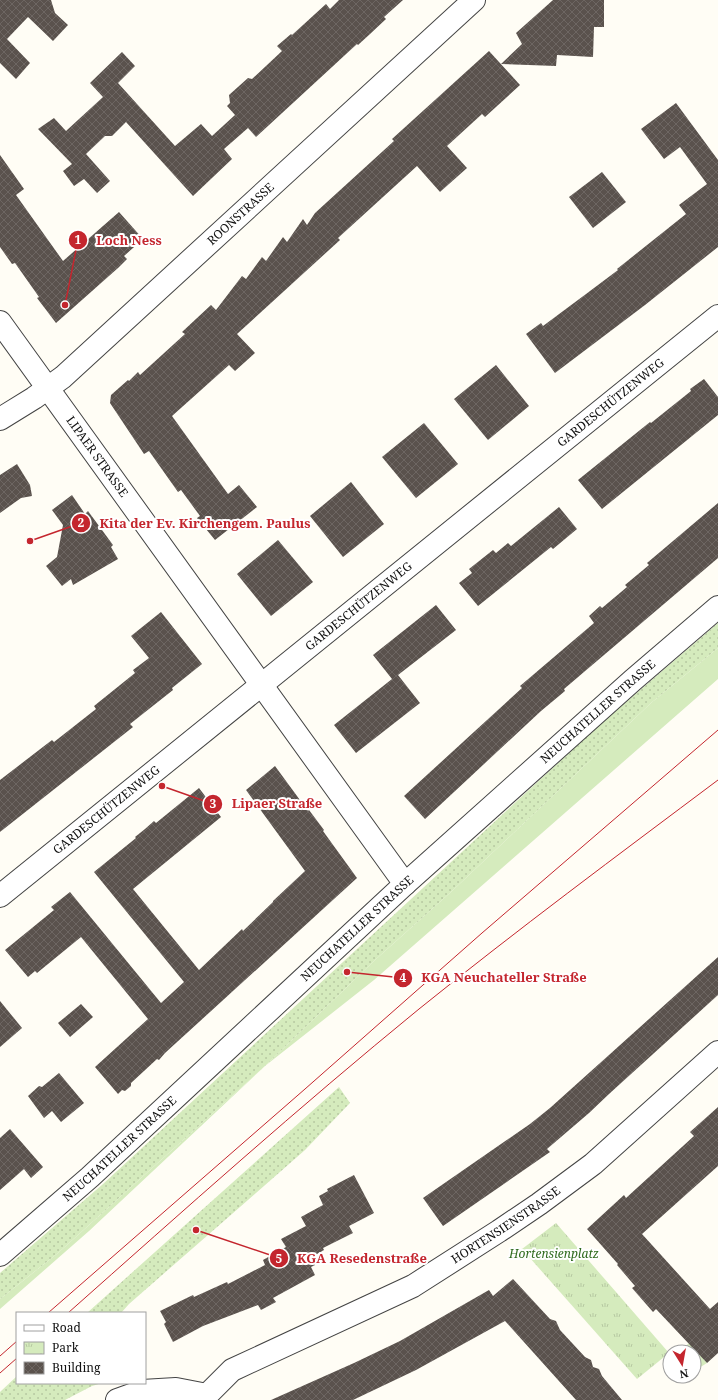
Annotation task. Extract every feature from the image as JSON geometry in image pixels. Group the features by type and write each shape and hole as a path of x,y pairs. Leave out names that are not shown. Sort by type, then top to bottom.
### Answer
{"street":[{"name":"ROONSTRASSE","path":"0,418 63,377 474,0"},
{"name":"GARDESCHÜTZENWEG","path":"0,896 718,316"},
{"name":"LIPAER STRASSE","path":"0,322 405,884"},
{"name":"NEUCHATELLER STRASSE","path":"0,1255 90,1177 405,884 718,606"},
{"name":"HORTENSIENSTRASSE","path":"207,1398 232,1370 413,1286 539,1204 593,1164 718,1052"},
{"path":"117,1400 142,1391 176,1389 207,1398"}],"green space":[{"path":"718,623 718,648 651,703 451,892 375,960 265,1066 58,1253 0,1299 0,1273 103,1184 597,727"},
{"path":"718,648 718,679 374,980 265,1066 375,960 451,892 651,703"},
{"path":"265,1066 89,1231 0,1309 0,1299 58,1253"},
{"path":"339,1087 350,1103 305,1150 129,1304 122,1312 88,1312"},
{"name":"Hortensienplatz","path":"556,1223 662,1345 662,1359 637,1379 522,1249"},
{"path":"702,1357 707,1363 702,1366"},
{"path":"16,1377 16,1384 99,1384 65,1400 0,1400 0,1392"}],"building":[{"path":"0,0 51,0 55,13 68,25 53,41 28,17 7,39 30,63 16,79 0,63"},
{"path":"339,0 403,0 384,17 386,19 370,34 358,45 357,44 256,137 248,128 224,149 232,159 193,196 126,122 112,136 105,136 86,154 110,181 97,193 84,179 74,186 63,171 72,164 38,129 54,118 66,131 103,97 90,83 122,52 135,66 118,83 175,146 201,124 212,136 235,115 227,106 230,103 229,95 248,78 252,79 282,51 277,46 291,34 292,35 326,4 330,9"},
{"path":"553,0 604,0 604,27 594,27 593,57 557,55 556,66 501,64 522,44 516,33"},
{"path":"489,51 520,85 485,117 482,114 447,146 467,168 440,192 417,166 338,238 340,240 237,334 255,353 235,371 229,365 172,416 228,494 239,485 257,507 215,540 197,518 200,516 181,490 178,492 149,451 144,454 110,403 111,395 138,372 140,375 185,334 182,332 211,305 216,310 242,276 246,279 262,257 266,261 283,237 287,242 303,219 307,225 315,213 394,141 392,139"},
{"path":"676,103 718,160 718,247 645,305 555,373 526,334 541,323 543,326 618,270 617,269 686,214 679,205 707,184 680,147 664,159 641,129"},
{"path":"0,155 24,189 16,195 63,261 119,212 143,239 124,256 127,259 118,268 56,323 37,298 39,297 15,263 12,264 0,247"},
{"path":"602,172 626,202 593,228 569,197"},
{"path":"496,365 529,406 488,440 454,399"},
{"path":"704,379 718,397 718,415 602,509 578,480 691,391 690,389"},
{"path":"424,423 458,464 416,498 382,457"},
{"path":"17,464 30,485 32,496 21,498 0,513 0,475"},
{"path":"351,482 384,524 343,557 310,516"},
{"path":"72,495 85,514 88,511 113,545 111,547 118,559 73,585 71,579 62,586 46,566 57,557 63,525 52,510"},
{"path":"718,503 718,558 564,689 565,691 541,711 425,819 404,796 522,688 520,686 594,623 589,616 600,606 602,608 627,587 625,585 649,565 647,563"},
{"path":"559,507 577,529 553,549 551,547 478,606 459,583 472,573 469,569 493,550 496,553 508,543 511,546"},
{"path":"278,540 313,582 271,616 237,574"},
{"path":"436,605 456,630 398,675 420,703 356,753 334,725 392,679 373,655"},
{"path":"161,612 202,664 172,688 173,690 130,724 133,727 0,832 0,780 52,740 54,742 96,709 94,706 135,673 133,670 149,658 131,636"},
{"path":"275,766 324,830 323,831 357,878 159,1060 157,1059 131,1083 131,1086 125,1091 122,1090 118,1094 95,1067 148,1019 81,937 37,973 35,971 28,977 5,950 54,910 51,907 70,892 161,1003 184,982 94,872 136,838 135,837 154,821 156,823 199,788 221,817 133,889 199,970 242,929 243,931 305,871 246,790"},
{"path":"718,957 718,995 589,1113 547,1149 550,1152 443,1226 423,1198 530,1124 550,1108"},
{"path":"0,1001 22,1028 0,1047"},
{"path":"81,1004 93,1017 70,1037 58,1023"},
{"path":"59,1073 84,1103 61,1122 52,1111 44,1118 28,1096 39,1086 42,1087"},
{"path":"718,1107 718,1166 642,1234 710,1309 718,1302 718,1353 707,1363 702,1358 702,1344 689,1344 656,1309 653,1312 632,1288 635,1286 617,1265 618,1264 587,1229 624,1195 626,1198 694,1136 690,1132"},
{"path":"10,1129 43,1167 31,1178 24,1169 0,1190 0,1138"},
{"path":"354,1175 374,1213 349,1226 353,1233 323,1248 324,1250 312,1257 315,1265 311,1267 315,1275 273,1298 276,1302 261,1310 258,1305 203,1326 173,1342 164,1324 166,1322 160,1311 193,1295 194,1297 227,1282 228,1284 265,1265 263,1260 286,1247 281,1239 306,1226 301,1217 323,1205 319,1196 328,1191 327,1189"},
{"path":"513,1279 550,1319 556,1321 560,1330 585,1357 591,1360 593,1367 599,1369 602,1376 622,1400 576,1400 505,1321 416,1370 353,1400 271,1400 400,1341 489,1290 493,1296"}],"tram line":[{"path":"49,1312 482,933 718,730"},
{"path":"69,1312 198,1197 419,1009 530,922 718,780"},
{"path":"0,1356 16,1342"},
{"path":"0,1373 16,1359"}],"place":[{"name":"Loch Ness","path":"65,305"},
{"name":"Kita der Ev. Kirchengem. Paulus","path":"30,541"},
{"name":"Lipaer Straße","path":"162,786"},
{"name":"KGA Neuchateller Straße","path":"347,972"},
{"name":"KGA Resedenstraße","path":"196,1230"}]}
